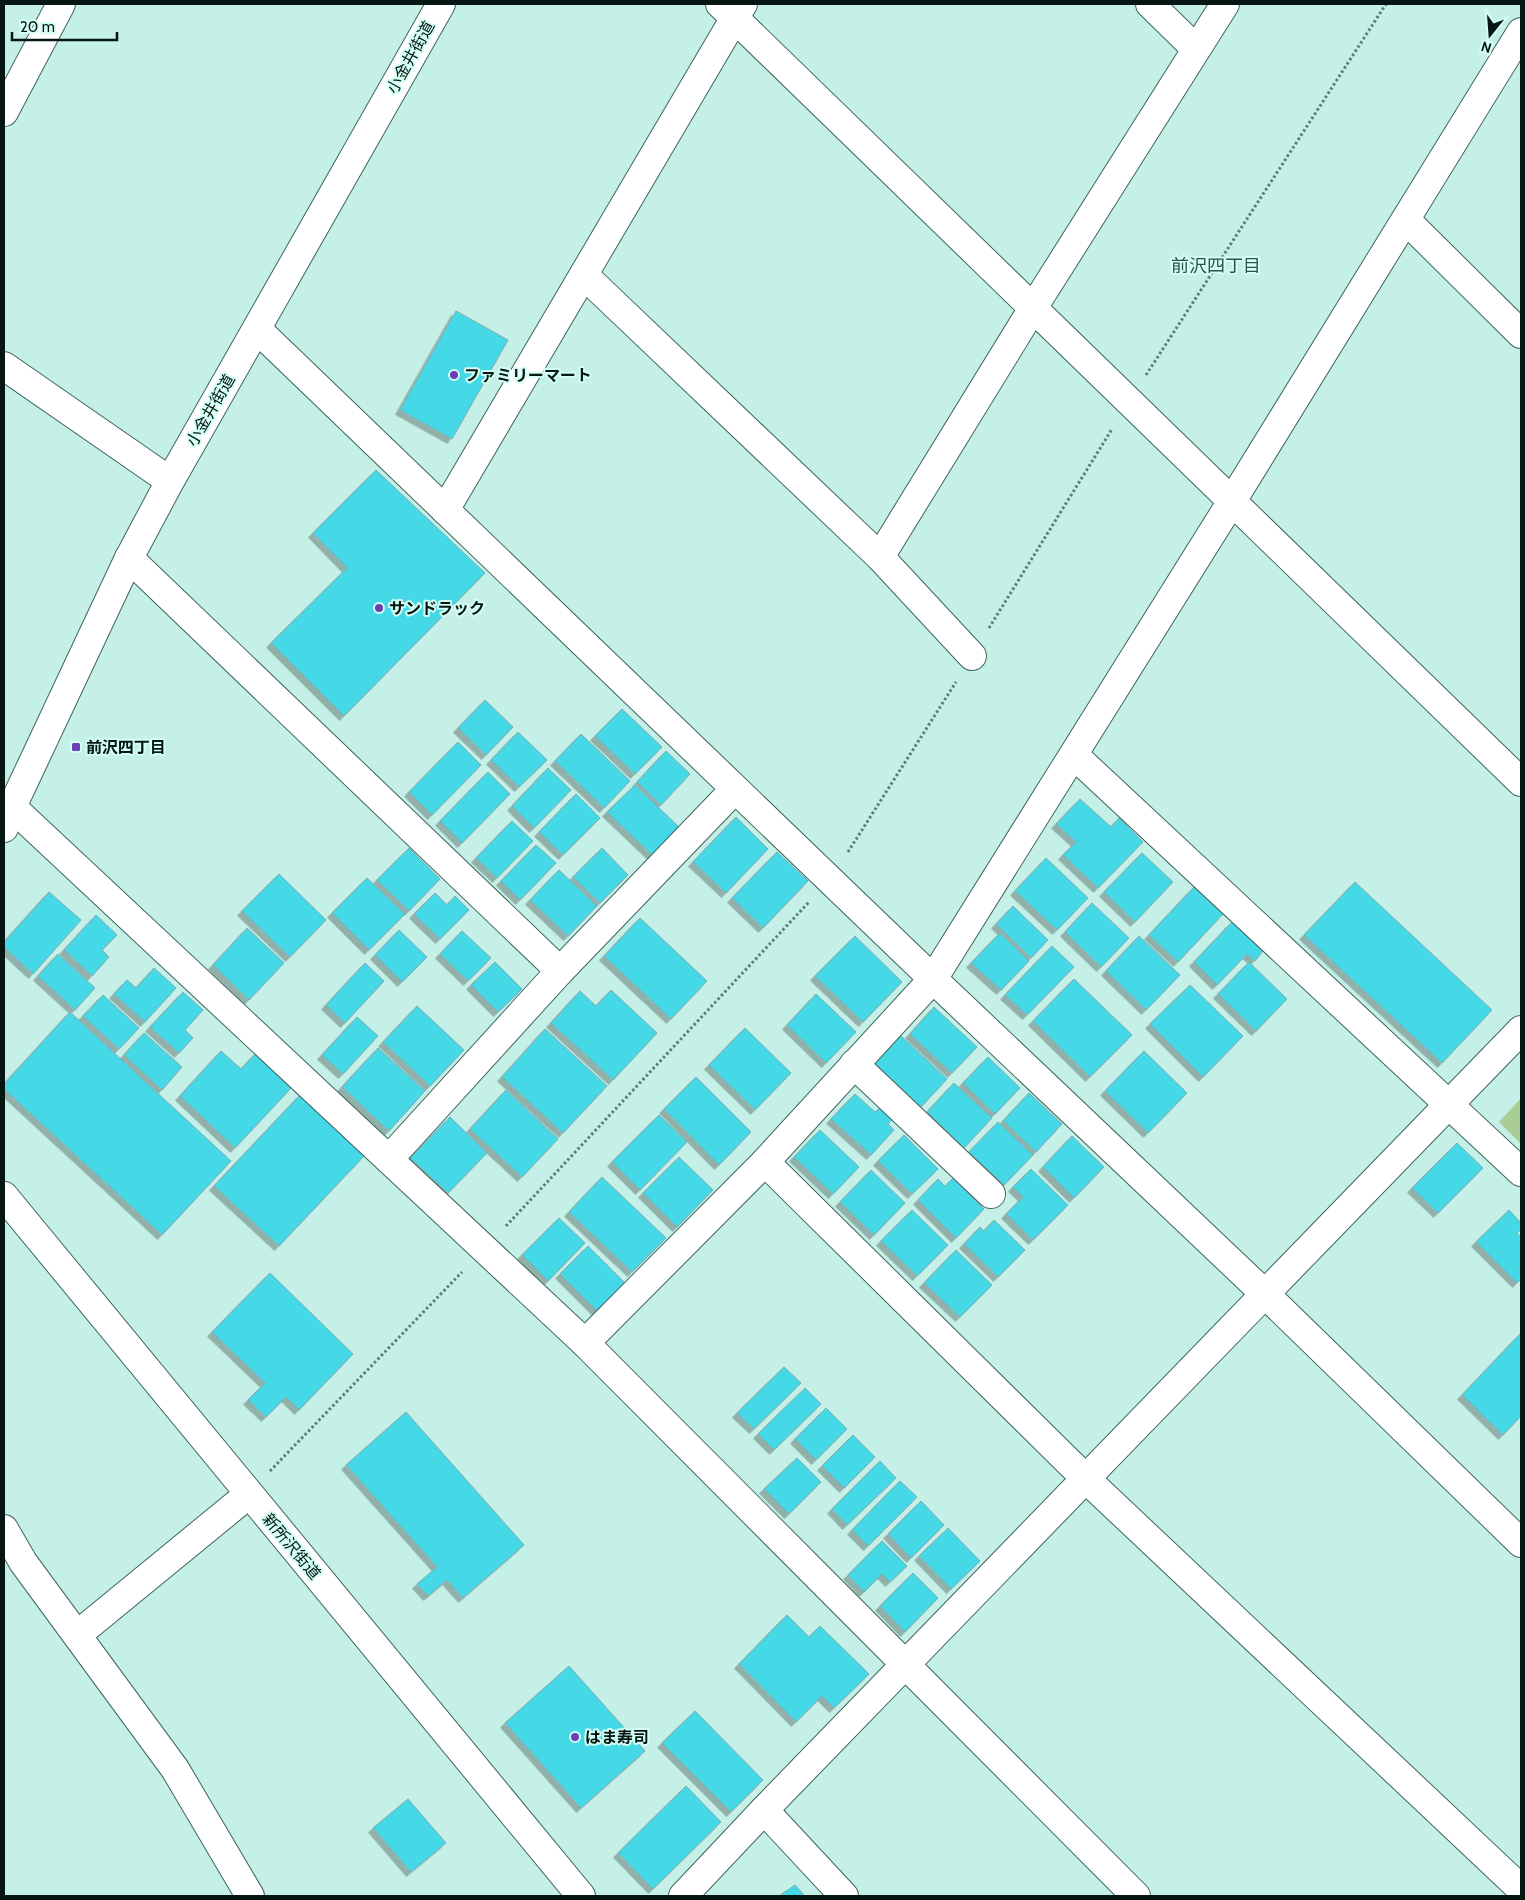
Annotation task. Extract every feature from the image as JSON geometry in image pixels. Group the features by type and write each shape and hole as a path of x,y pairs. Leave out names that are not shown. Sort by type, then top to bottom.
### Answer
{"street":[{"path":"4,112 61,4"},
{"name":"小金井街道","path":"8,817 129,558 170,481 440,4"},
{"path":"1150,4 1196,49"},
{"path":"880,557 1033,308 1225,4"},
{"path":"445,510 584,275 733,9 1033,308 1521,782"},
{"path":"585,1343 765,1162 933,979 1232,501 1521,32"},
{"path":"1406,220 1521,334"},
{"path":"584,275 880,557 972,656"},
{"path":"257,329 933,979 1265,1294 1521,1543"},
{"path":"4,366 170,481"},
{"path":"129,558 560,971"},
{"path":"1074,755 1521,1172"},
{"path":"389,1159 560,971 735,789"},
{"path":"8,817 389,1159 585,1343 1136,1896"},
{"path":"683,1896 1085,1478 1521,1030"},
{"path":"854,1064 992,1194"},
{"path":"765,1162 1085,1478 1521,1889"},
{"name":"新所沢街道","path":"4,1196 581,1896"},
{"path":"77,1635 249,1494"},
{"path":"4,1529 23,1562 175,1770 250,1896"},
{"path":"764,1810 844,1896"}],"path":[{"path":"249,1494 485,1249 830,880 972,656 1129,401 1386,4"}],"green space":[{"path":"1521,1098 1521,1144 1499,1122"}],"building":[{"name":"ファミリーマート","path":"456,311 508,340 452,439 400,410"},
{"name":"サンドラック","path":"376,470 485,573 344,716 271,643 347,568 313,533"},
{"path":"485,700 513,727 486,755 458,728"},
{"path":"622,709 662,747 635,774 595,736"},
{"path":"518,732 547,760 519,787 491,760"},
{"path":"581,734 630,781 604,808 555,761"},
{"path":"458,742 481,765 432,815 409,792"},
{"path":"666,751 690,774 661,805 637,782"},
{"path":"548,768 571,790 534,828 512,806"},
{"path":"488,772 510,794 462,843 440,821"},
{"path":"635,785 679,827 652,855 607,812"},
{"path":"576,794 600,818 563,855 539,832"},
{"path":"1080,799 1111,827 1119,818 1143,842 1098,888 1063,855 1076,842 1056,824"},
{"path":"736,817 768,849 726,893 693,862"},
{"path":"512,821 533,841 497,878 476,858"},
{"path":"536,845 556,863 520,900 501,881"},
{"path":"409,848 440,879 409,911 377,880"},
{"path":"602,848 628,875 600,903 573,877"},
{"path":"777,852 808,881 763,928 732,898"},
{"path":"1142,853 1173,882 1135,922 1104,892"},
{"path":"1046,858 1088,898 1057,930 1015,891"},
{"path":"559,870 597,906 568,936 530,900"},
{"path":"279,874 326,920 290,957 242,911"},
{"path":"367,878 405,914 369,950 332,913"},
{"path":"1355,882 1492,1010 1442,1063 1304,935"},
{"path":"1194,887 1223,914 1178,962 1149,935"},
{"path":"49,892 81,920 33,974 4,947 4,942"},
{"path":"435,893 447,905 455,896 469,910 440,939 414,914"},
{"path":"1092,903 1129,938 1101,967 1065,932"},
{"path":"1013,906 1048,940 1031,958 996,924"},
{"path":"96,915 117,935 102,950 109,957 92,976 64,950"},
{"path":"640,918 707,981 671,1019 604,956"},
{"path":"1232,922 1263,951 1255,961 1247,954 1217,985 1194,962"},
{"path":"247,928 284,963 249,1000 213,965"},
{"path":"399,930 427,957 402,982 375,955"},
{"path":"462,931 491,958 468,981 440,954"},
{"path":"1000,933 1029,961 1001,990 971,963"},
{"path":"855,936 902,982 863,1022 815,976"},
{"path":"1139,936 1180,975 1146,1010 1106,971"},
{"path":"1052,946 1074,967 1027,1015 1005,995"},
{"path":"58,954 95,988 75,1010 38,976"},
{"path":"495,962 522,989 498,1012 471,985"},
{"path":"1249,962 1287,999 1256,1031 1218,994"},
{"path":"365,963 384,981 345,1023 326,1005"},
{"path":"154,968 176,988 145,1022 114,994 127,980 136,988"},
{"path":"1074,979 1132,1035 1090,1077 1033,1021"},
{"path":"1190,985 1243,1036 1203,1077 1150,1024"},
{"path":"611,990 657,1033 613,1080 551,1023 580,991 596,1006"},
{"path":"183,992 203,1010 185,1030 193,1038 179,1053 150,1027"},
{"path":"816,994 856,1032 826,1063 787,1025"},
{"path":"103,995 139,1028 119,1049 83,1016"},
{"path":"417,1006 464,1050 430,1086 383,1042"},
{"path":"934,1007 977,1047 952,1073 910,1034"},
{"path":"70,1012 231,1161 162,1235 4,1089 4,1084"},
{"path":"357,1017 378,1036 343,1074 322,1055"},
{"path":"745,1028 791,1073 755,1110 709,1065"},
{"path":"545,1029 607,1086 563,1133 502,1077"},
{"path":"144,1033 182,1067 162,1090 124,1055"},
{"path":"900,1035 947,1079 921,1107 874,1063"},
{"path":"378,1048 425,1091 389,1131 342,1087"},
{"path":"221,1051 241,1069 256,1053 292,1087 235,1148 180,1096"},
{"path":"1144,1051 1187,1093 1148,1133 1105,1091"},
{"path":"988,1057 1020,1088 995,1114 963,1083"},
{"path":"696,1077 751,1132 719,1165 664,1109"},
{"path":"954,1083 992,1118 964,1148 927,1112"},
{"path":"506,1090 558,1139 522,1177 470,1129"},
{"path":"1029,1093 1062,1124 1036,1152 1003,1121"},
{"path":"301,1094 365,1155 279,1246 214,1186"},
{"path":"855,1094 875,1112 880,1108 892,1120 888,1124 894,1130 871,1155 831,1119"},
{"path":"659,1115 687,1142 640,1190 612,1162"},
{"path":"450,1117 487,1153 448,1193 410,1158"},
{"path":"998,1122 1033,1155 1004,1185 969,1152"},
{"path":"820,1130 859,1167 833,1194 794,1157"},
{"path":"904,1135 938,1169 912,1194 878,1161"},
{"path":"1072,1136 1104,1167 1074,1198 1043,1167"},
{"path":"1457,1143 1483,1168 1438,1213 1412,1188"},
{"path":"679,1157 713,1190 677,1227 643,1193"},
{"path":"1031,1169 1068,1205 1033,1240 1006,1214 1023,1197 1013,1187"},
{"path":"871,1170 905,1203 874,1235 840,1202"},
{"path":"602,1177 666,1238 632,1272 569,1212"},
{"path":"953,1178 984,1209 956,1238 918,1200 938,1179 945,1186"},
{"path":"912,1210 948,1245 917,1276 881,1241"},
{"path":"1509,1210 1521,1223 1521,1229 1517,1233 1521,1237 1521,1279 1517,1283 1476,1242"},
{"path":"559,1218 585,1243 548,1281 522,1255"},
{"path":"994,1220 1025,1250 998,1277 964,1244 980,1227 984,1231"},
{"path":"588,1246 626,1284 598,1312 560,1274"},
{"path":"956,1250 992,1285 960,1317 924,1283"},
{"path":"270,1273 353,1354 299,1410 286,1397 266,1417 248,1400 265,1383 212,1332"},
{"path":"1521,1333 1521,1416 1503,1435 1462,1395"},
{"path":"784,1367 801,1383 754,1429 737,1413"},
{"path":"805,1388 821,1404 774,1450 758,1434"},
{"path":"826,1408 847,1429 816,1460 795,1439"},
{"path":"406,1412 524,1545 463,1598 447,1580 428,1596 417,1584 437,1567 346,1465"},
{"path":"853,1435 875,1457 844,1488 822,1466"},
{"path":"797,1458 821,1482 789,1514 764,1489"},
{"path":"880,1461 896,1478 847,1525 832,1509"},
{"path":"900,1481 917,1497 868,1546 852,1530"},
{"path":"921,1501 944,1525 911,1558 888,1534"},
{"path":"948,1528 980,1561 951,1589 919,1556"},
{"path":"882,1541 907,1566 890,1582 882,1574 864,1592 848,1575"},
{"path":"913,1573 938,1598 905,1632 880,1606"},
{"path":"787,1615 809,1637 820,1626 869,1674 834,1708 822,1696 796,1722 739,1664"},
{"name":"はま寿司","path":"569,1666 645,1751 581,1808 505,1723"},
{"path":"695,1711 763,1780 731,1812 662,1743"},
{"path":"686,1786 721,1822 653,1889 618,1853"},
{"path":"408,1799 446,1843 411,1872 373,1828"},
{"path":"795,1885 805,1896 779,1896"}],"place":[{"name":"ファミリーマート","path":"454,375"},
{"name":"サンドラック","path":"379,608"},
{"name":"前沢四丁目","path":"76,747"},
{"name":"はま寿司","path":"575,1737"}],"district":[{"name":"前沢四丁目","path":"1216,266"}]}
